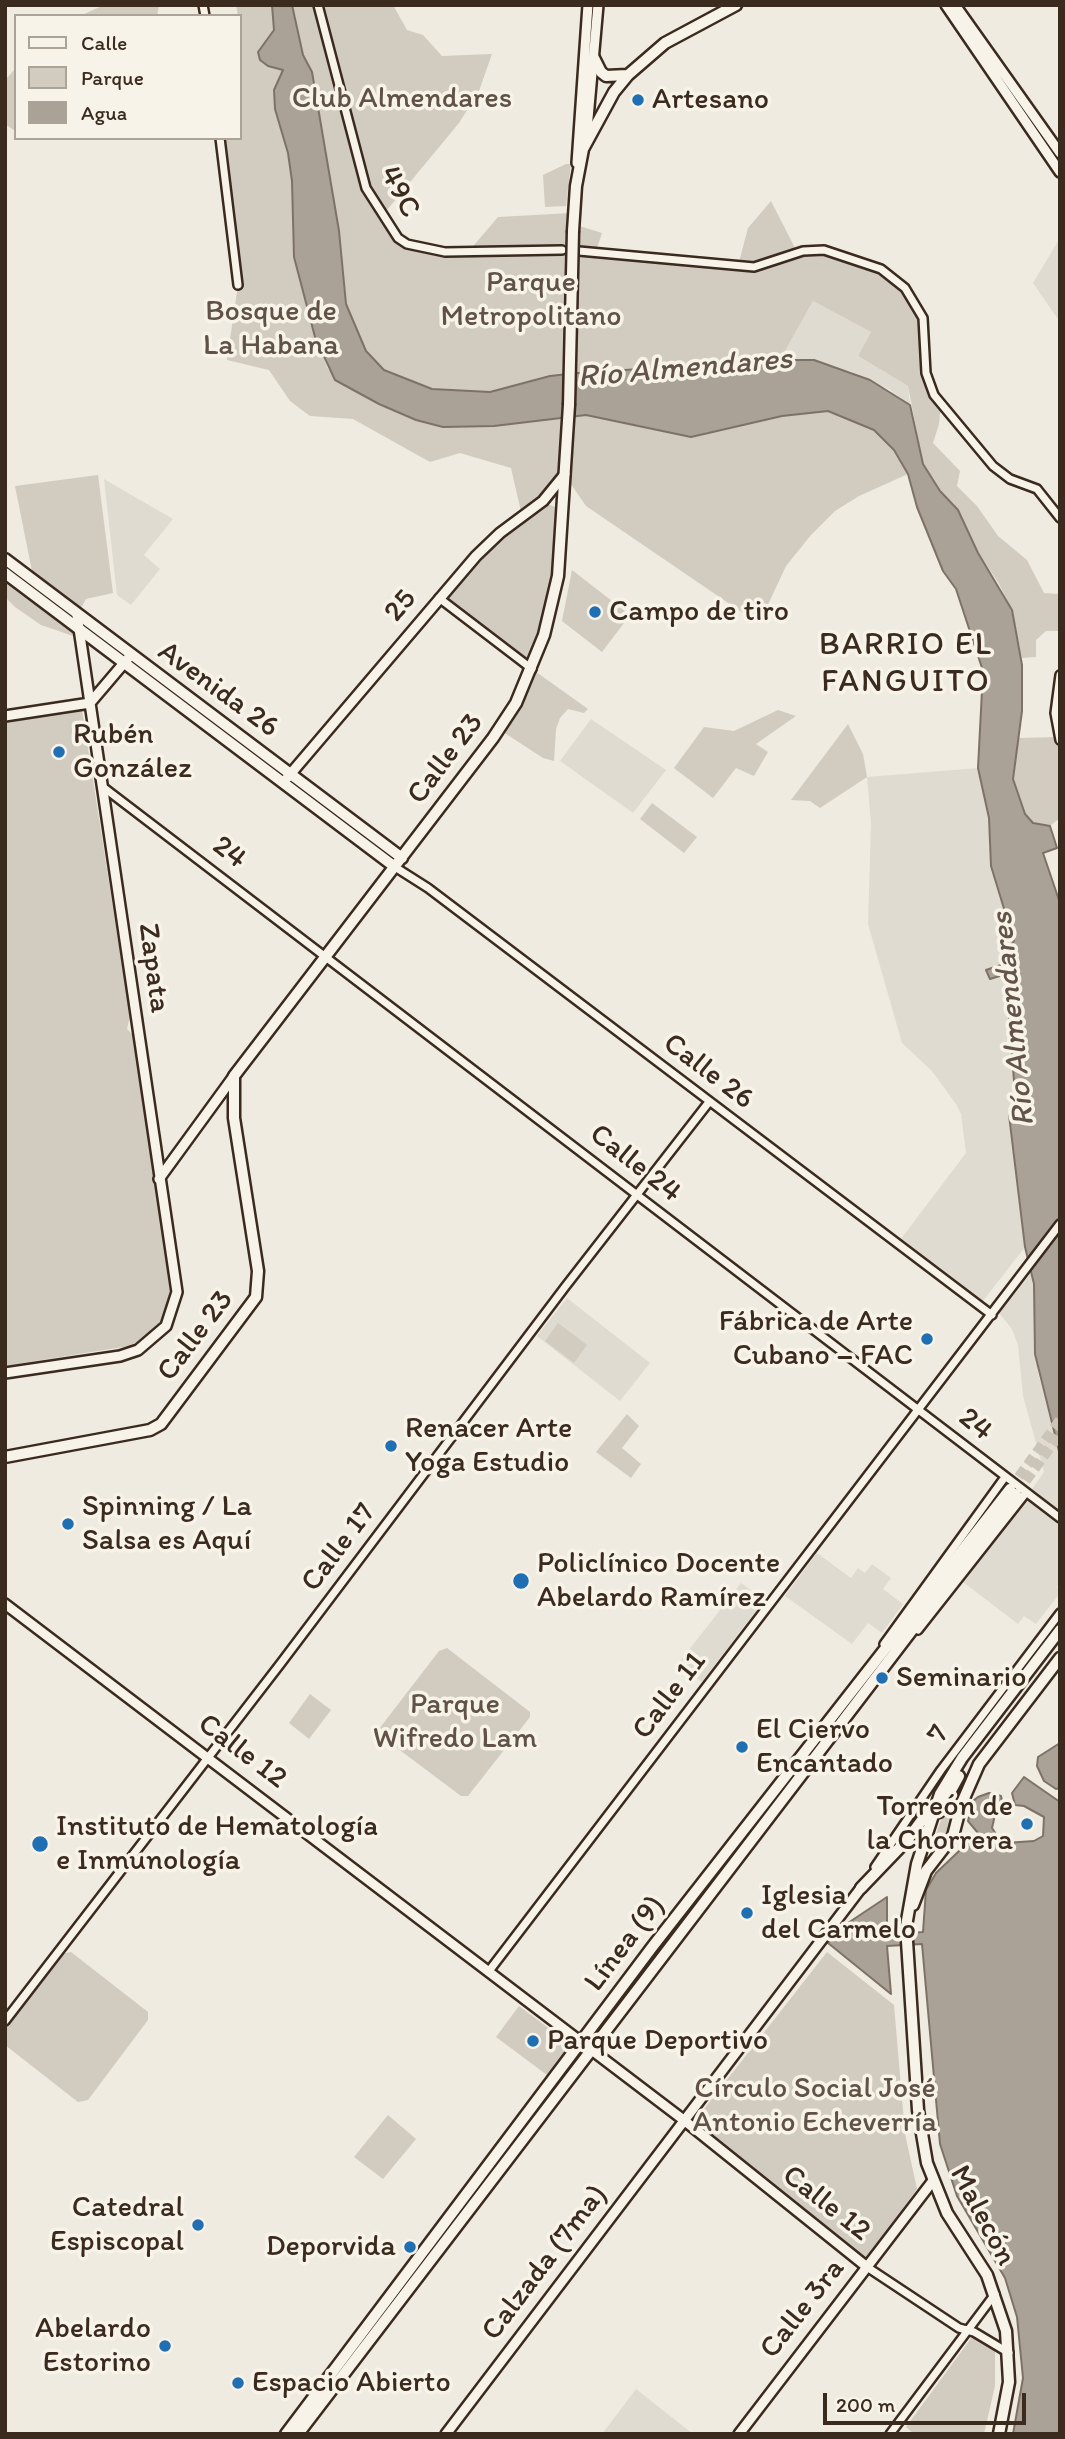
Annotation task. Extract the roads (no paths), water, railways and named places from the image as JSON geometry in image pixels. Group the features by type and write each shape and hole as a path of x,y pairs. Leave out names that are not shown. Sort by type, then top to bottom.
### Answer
{"main road":[{"path":"576,186 588,5"},
{"path":"586,141 598,5"},
{"name":"Calle 23","path":"5,1457 150,1430 161,1424 256,1297 258,1271 234,1118 234,1076 500,730 531,669 550,614 558,576 568,452 573,231 576,186 586,141 628,75 682,32 736,5"},
{"path":"946,5 1060,172"},
{"path":"955,5 1060,153"},
{"path":"594,58 606,76 628,75"},
{"name":"25","path":"287,778 485,546 543,501 566,473"},
{"name":"Avenida 26","path":"5,559 77,615 127,660"},
{"name":"Avenida 26","path":"5,573 287,778 335,820 396,867"},
{"name":"Zapata","path":"5,1373 129,1354 149,1343 164,1328 177,1292 77,615"},
{"path":"5,716 90,703 127,660"},
{"path":"287,778 315,792 402,858"},
{"path":"335,820 356,823"},
{"path":"159,1179 234,1076"},
{"name":"Línea (9)","path":"286,2434 581,2043 877,1665 1017,1492"},
{"name":"Calle 12","path":"5,1604 685,2121 867,2267"},
{"name":"Malecón","path":"999,2434 1008,2395 1009,2353 996,2294 932,2182 921,2134 906,1929 910,1893 920,1853 940,1794 962,1758 1060,1630"},
{"name":"Malecón","path":"920,1853 944,1802 973,1753 1060,1641"},
{"path":"906,1929 926,1871 953,1836 961,1805 979,1764 1060,1658"},
{"name":"Línea (9)","path":"298,2434 591,2050 877,1665"},
{"path":"861,1888 908,1839 940,1794"},
{"name":"Calzada (7ma)","path":"446,2434 861,1888"},
{"name":"Calle 3ra","path":"739,2434 932,2182"}],"street":[{"name":"49C","path":"318,5 366,188 398,238 413,246 444,252 562,250"},
{"path":"220,140 238,285"},
{"path":"579,251 754,267 803,251 824,250 864,261 899,282 919,310 926,326 929,386 941,404 993,466 1010,479 1037,489 1060,518"},
{"path":"439,598 531,669"},
{"path":"1060,675 1055,713 1060,740"},
{"name":"24","path":"103,787 326,957"},
{"name":"Calle 26","path":"396,867 446,901 992,1315"},
{"name":"Calle 24","path":"326,957 917,1407"},
{"name":"Calle 17","path":"5,2021 709,1102"},
{"name":"Calle 11","path":"489,1971 917,1407 992,1315 1060,1224"},
{"name":"24","path":"917,1407 1005,1478"},
{"path":"877,1665 900,1618 1005,1478 1017,1492 1060,1518"},
{"path":"877,1665 913,1636 1017,1492"},
{"name":"7","path":"861,1888 941,1770 1060,1613"},
{"name":"Calle 12","path":"867,2267 968,2331 1009,2353"},
{"path":"890,2434 996,2294"}],"water":[{"name":"Río Almendares","path":"272,5 292,5 303,55 312,72 339,231 346,304 366,351 384,370 432,389 490,392 550,376 578,373 814,360 870,380 910,405 923,464 940,491 958,510 978,553 1012,610 1022,665 1022,711 1013,779 1025,814 1033,823 1050,826 1057,848 1043,853 1060,903 1060,1455 1035,1354 1034,1284 1025,1247 1009,1115 1016,1108 1006,974 990,979 986,970 1004,964 1002,956 1014,941 1012,935 1003,938 999,929 1009,925 991,866 989,818 978,768 983,671 956,589 943,571 917,507 908,474 894,450 874,430 828,411 782,416 691,437 586,415 494,426 443,427 416,420 379,404 335,380 315,337 294,257 292,181 288,153 275,109 274,90 283,70 268,66 260,60 258,52 274,30"},
{"path":"1060,1743 1060,1788 1056,1789 1044,1781 1037,1766 1038,1757"},
{"path":"1024,1777 1060,1802 1060,2434 1013,2434 1023,2378 1017,2317 1005,2278 957,2196 940,2144 922,1944 887,1946 891,1994 828,1943 839,1929 887,1897 887,1934 923,1932 926,1890 936,1873 978,1833 968,1821 973,1801 978,1797 989,1793 1001,1796 1003,1806 995,1815 992,1828 1005,1843 1034,1841 1043,1836 1044,1817 1024,1806 1015,1805 1012,1793"}],"tunnel":[{"path":"1010,1489 1060,1420"},
{"path":"1017,1493 1060,1434"}],"place":[{"name":"Artesano","path":"638,100"},
{"name":"Campo de tiro","path":"595,612"},
{"name":"Rubén González","path":"59,752"},
{"name":"Fábrica de Arte Cubano – FAC","path":"927,1339"},
{"name":"Renacer Arte Yoga Estudio","path":"391,1446"},
{"name":"Spinning / La Salsa es Aquí","path":"68,1524"},
{"name":"Policlínico Docente Abelardo Ramírez","path":"521,1581"},
{"name":"Seminario","path":"882,1678"},
{"name":"El Ciervo Encantado","path":"742,1747"},
{"name":"Torreón de la Chorrera","path":"1027,1824"},
{"name":"Instituto de Hematología e Inmunología","path":"40,1844"},
{"name":"Iglesia del Carmelo","path":"747,1913"},
{"name":"Parque Deportivo","path":"533,2041"},
{"name":"Catedral Espiscopal","path":"198,2225"},
{"name":"Deporvida","path":"410,2247"},
{"name":"Abelardo Estorino","path":"165,2346"},
{"name":"Espacio Abierto","path":"238,2383"}],"district":[{"name":"BARRIO EL FANGUITO","path":"906,664"}],"park label":[{"name":"Club Almendares","path":"402,99"},
{"name":"Parque Metropolitano","path":"531,300"},
{"name":"Bosque de La Habana","path":"271,329"},
{"name":"Parque Wifredo Lam","path":"455,1722"},
{"name":"Círculo Social José Antonio Echeverría","path":"815,2106"}]}
